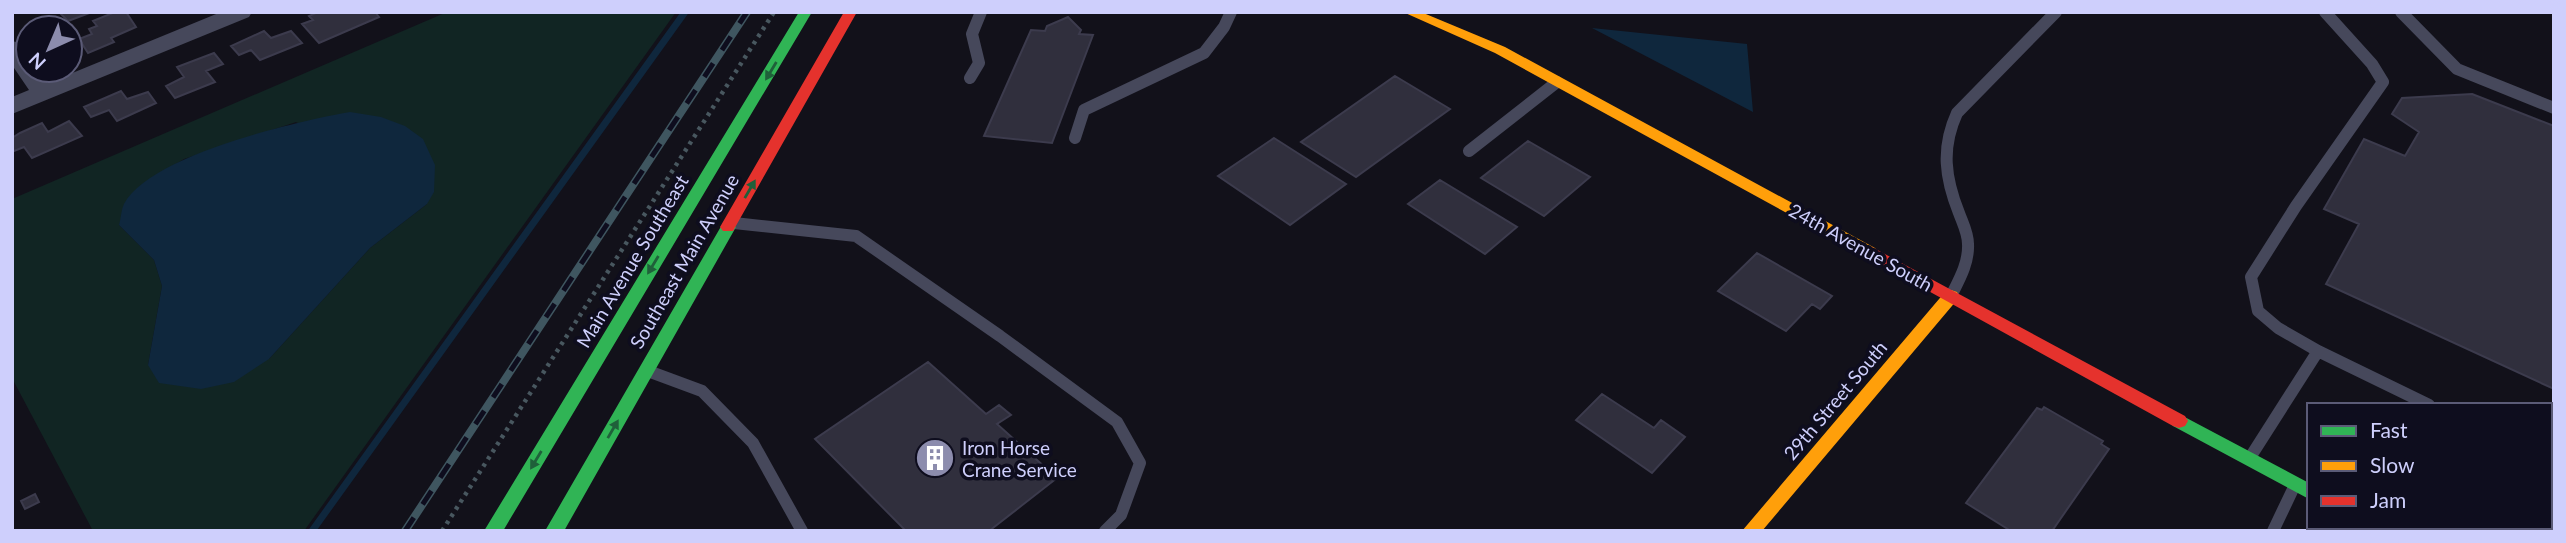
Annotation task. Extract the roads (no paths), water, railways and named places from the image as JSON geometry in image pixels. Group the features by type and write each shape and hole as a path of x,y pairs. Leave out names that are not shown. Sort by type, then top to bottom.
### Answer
{"main road":[{"name":"Main Avenue Southeast","path":"493,531 806,12"},
{"name":"Southeast Main Avenue","path":"554,531 851,12"},
{"name":"24th Avenue South","path":"1409,12 1500,50 2302,488"},
{"name":"29th Street South","path":"1751,531 1951,296"}],"street":[{"path":"12,106 241,12"},
{"path":"12,48 43,93"}],"lane":[{"path":"970,78 979,63 972,34 981,12"},
{"path":"1074,138 1084,110 1205,53 1224,27 1231,12"},
{"path":"1951,296 1968,259 1968,238 1948,183 1943,155 1947,131 1957,113 2056,12"},
{"path":"2325,12 2372,64 2383,82 2296,206 2251,277 2252,292 2258,311 2278,328 2318,351 2425,403"},
{"path":"2401,12 2457,69 2554,108"},
{"path":"1469,151 1558,82"},
{"path":"731,223 856,236 1000,336 1117,422 1140,463 1121,515 1105,531"},
{"path":"2249,459 2318,351"},
{"path":"646,370 702,391 753,443 802,531"},
{"path":"2273,531 2302,488"}],"water":[{"path":"1592,28 1747,44 1753,112"},
{"path":"350,112 381,117 405,126 423,139 435,165 434,192 427,204 370,248 269,359 234,382 201,389 159,383 148,365 162,286 154,260 119,225 124,204 139,186 163,170 193,156 262,132"}],"waterway":[{"path":"312,531 685,12"}],"railway":[{"path":"405,531 747,12"}],"place":[{"name":"Iron Horse Crane Service","path":"935,458"}]}
